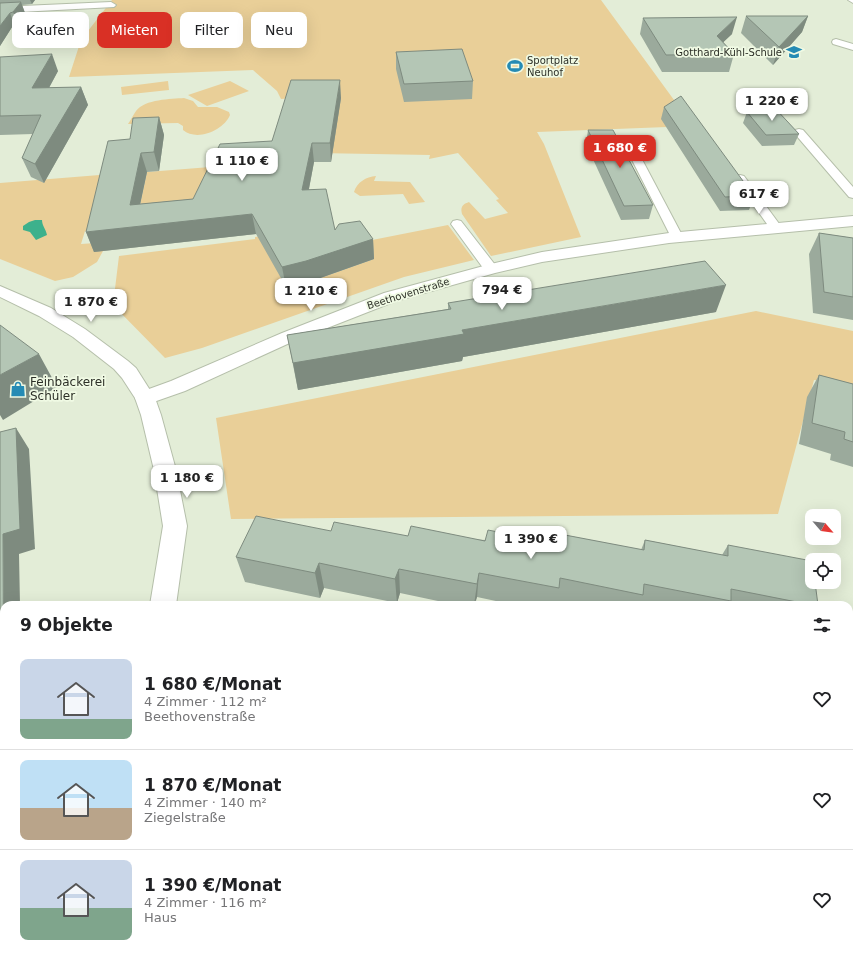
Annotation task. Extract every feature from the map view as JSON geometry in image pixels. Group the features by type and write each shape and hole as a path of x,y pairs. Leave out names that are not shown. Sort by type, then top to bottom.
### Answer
{"street":[{"path":"0,10 111,5"},
{"name":"Beethovenstraße","path":"145,398 184,384 288,337 390,297 491,269 542,257 676,237 853,221"},
{"path":"0,291 45,312 79,333 129,373 145,398 151,415 165,470 175,526 164,601"}],"lane":[{"path":"836,42 853,47"},
{"path":"799,132 853,194"},
{"path":"631,148 676,237"},
{"path":"735,171 776,228"},
{"path":"457,224 491,269"}],"shaded area":[{"name":"Sportplatz Neuhof","path":"112,0 601,0 693,126 537,132 544,144 581,237 491,256 462,214 462,208 469,202 485,219 508,213 496,200 499,199 458,153 429,159 430,155 316,153 293,98 281,99 277,91 253,70 69,77 78,48 89,48 89,30 97,19 97,48 172,48 172,12 103,12"},
{"path":"168,81 169,90 122,95 121,87"},
{"path":"230,81 249,91 207,106 188,95"},
{"path":"184,98 193,101 198,107 217,107 229,112 230,115 227,120 216,130 210,133 195,135 183,130 183,126 178,123 128,124 136,111 145,104 158,100"},
{"path":"223,166 283,176 136,224 147,172"},
{"path":"112,174 99,230 85,231 81,244 96,243 103,251 97,262 73,277 55,281 0,259 0,183"},
{"path":"376,176 374,181 410,182 425,202 409,204 403,194 360,196 354,192 357,185 362,181"},
{"path":"35,220 42,220 47,235 36,240 30,232 23,230 23,226"},
{"path":"448,225 474,260 404,277 202,348 165,358 113,305 119,256 255,239 255,237 274,234 286,287 309,282 374,259 362,242"},
{"path":"756,311 853,331 853,385 814,380 778,514 231,519 216,418"}],"building":[{"path":"21,2 0,26 0,3"},
{"path":"746,16 808,16 779,47"},
{"path":"737,17 717,36 734,54 666,55 643,18"},
{"path":"462,49 473,81 404,84 396,52"},
{"path":"52,54 32,88 81,87 35,164 22,158 41,115 0,116 0,57"},
{"path":"291,80 340,80 330,143 312,143 302,190 326,189 335,230 339,224 360,221 373,239 306,261 282,267 252,214 86,232 108,141 130,139 133,118 159,117 154,152 141,153 130,205 193,199 220,144 272,141"},
{"path":"681,96 754,196 725,197 664,107"},
{"path":"774,107 799,134 766,135 747,112"},
{"path":"588,130 613,130 653,205 624,206"},
{"path":"819,233 853,238 853,297 824,292"},
{"path":"705,261 726,285 462,330 464,334 293,363 287,335 451,309 448,303"},
{"path":"0,325 39,354 0,375"},
{"path":"819,375 853,384 853,442 844,439 845,432 812,423"},
{"path":"16,428 20,529 3,534 3,601 0,601 0,432"},
{"path":"256,516 331,531 334,522 408,536 411,526 485,541 488,530 564,545 565,535 644,550 645,540 728,556 728,545 805,560 805,589 816,589 817,601 792,601 731,589 731,601 644,584 643,595 560,578 559,588 479,573 477,584 399,569 395,579 319,563 315,573 236,557"}],"place":[{"name":"Gotthard-Kühl-Schule","path":"794,52"},
{"name":"Sportplatz Neuhof","path":"515,66"},
{"name":"Feinbäckerei Schüler","path":"18,389"}]}
